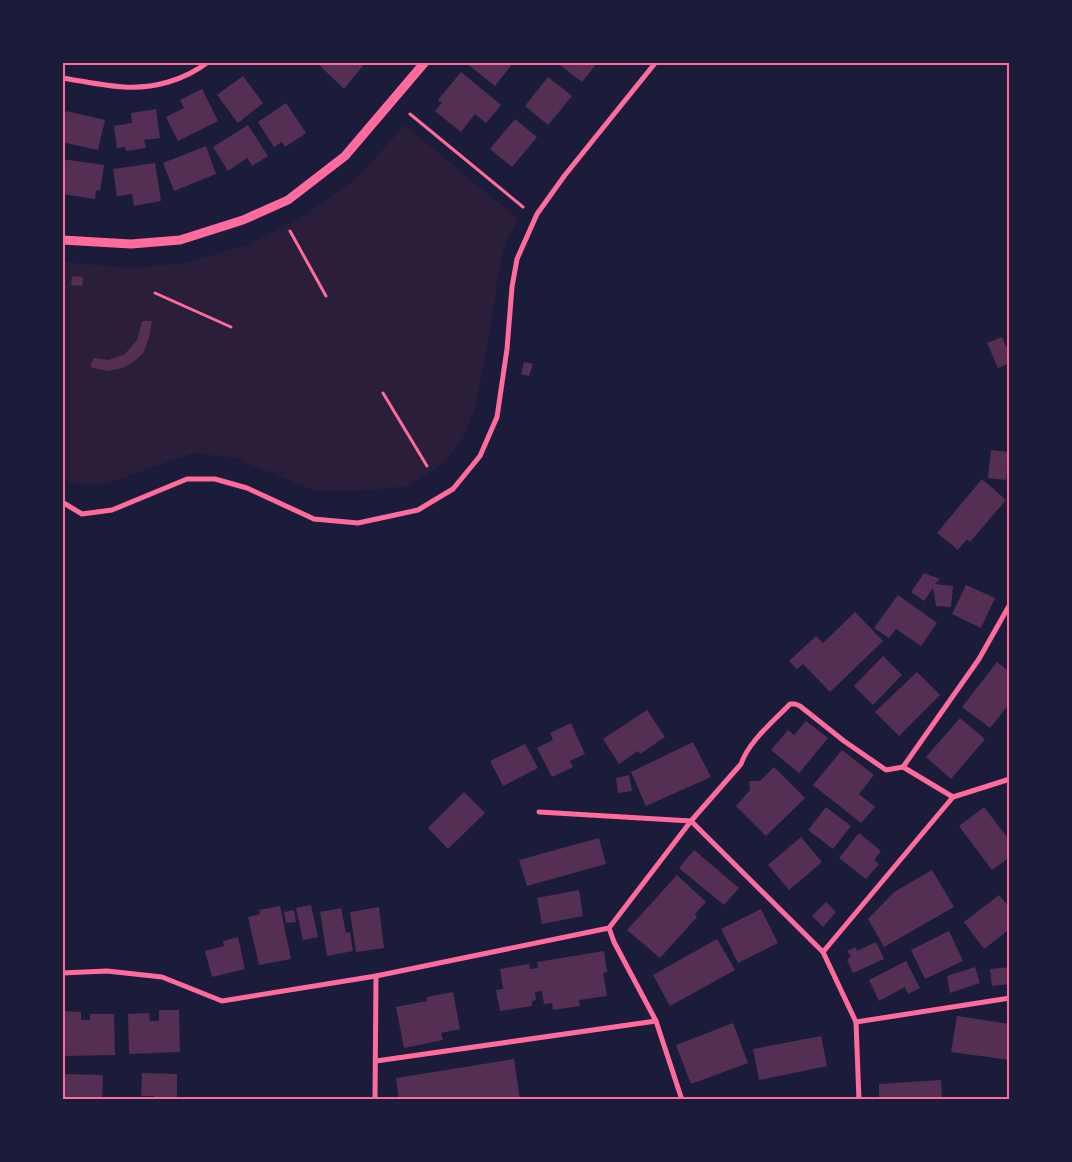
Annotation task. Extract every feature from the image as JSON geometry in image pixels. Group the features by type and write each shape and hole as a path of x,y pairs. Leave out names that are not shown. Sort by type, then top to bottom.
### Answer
{"street":[{"path":"62,78 125,88 158,85 200,69 208,62"},
{"path":"62,240 131,244 180,240 243,220 288,200 345,156 425,62"},
{"path":"62,502 82,514 112,510 187,479 215,479 247,488 314,519 358,523 418,510 453,488 480,456 497,417 507,349 512,287 518,259 537,214 565,175 656,62"},
{"path":"903,767 979,659 1010,604"},
{"path":"62,973 107,971 162,977 222,1001 376,976 609,928 691,821 741,764 745,754 766,728 790,704 800,706 844,741 886,770 903,767 953,796"},
{"path":"823,952 953,796 1010,779"},
{"path":"539,812 691,821 823,952 856,1022 859,1100"},
{"path":"609,928 614,942 656,1021 682,1100"},
{"path":"375,1100 376,976"},
{"path":"856,1022 1010,998"},
{"path":"376,1062 656,1021"}],"path":[{"path":"410,114 526,209"},
{"path":"290,231 326,296"},
{"path":"155,293 230,327"},
{"path":"383,393 427,466"}],"shaded area":[{"path":"405,125 519,220 506,241 498,276 476,405 462,440 441,465 408,486 360,491 315,491 235,458 193,453 103,485 69,483 63,479 63,262 130,268 186,263 249,244 302,217 356,179"}],"building":[{"path":"316,62 366,62 344,89"},
{"path":"465,62 514,62 495,86"},
{"path":"562,62 598,62 582,82 560,65"},
{"path":"461,72 501,105 486,123 475,114 461,132 435,111 442,103 438,100"},
{"path":"243,76 263,103 238,123 217,95"},
{"path":"548,77 572,96 548,125 525,106"},
{"path":"202,89 218,121 178,141 166,117 184,108 180,100"},
{"path":"286,103 306,133 285,147 282,142 274,147 258,122"},
{"path":"156,109 160,138 144,140 146,148 126,151 125,147 117,148 114,126 132,123 131,113"},
{"path":"66,111 105,120 98,150 62,142 62,123"},
{"path":"515,119 537,137 512,167 490,149"},
{"path":"248,125 268,156 252,166 247,158 228,171 213,147"},
{"path":"206,146 216,174 174,191 163,163"},
{"path":"62,159 104,165 100,191 96,190 95,199 62,194"},
{"path":"155,163 161,201 134,206 132,194 117,196 113,169"},
{"path":"72,276 83,277 82,286 71,285"},
{"path":"142,321 152,321 149,338 143,353 136,360 123,368 107,371 90,367 94,358 108,360 124,355 137,340"},
{"path":"1002,337 1010,355 1010,363 998,368 987,343"},
{"path":"524,362 533,364 529,376 521,374"},
{"path":"991,450 1009,452 1006,480 988,478"},
{"path":"982,479 1006,500 970,542 967,539 958,550 937,533"},
{"path":"924,573 940,579 935,584 953,586 951,607 936,606 933,588 924,601 911,592"},
{"path":"966,585 995,598 981,628 952,614"},
{"path":"898,595 937,623 921,646 896,629 889,638 874,628"},
{"path":"855,612 883,641 830,692 803,664 797,669 789,661 816,636 823,643"},
{"path":"883,656 902,675 873,705 854,686"},
{"path":"997,662 1010,672 1010,703 990,728 962,707"},
{"path":"917,672 940,695 899,736 875,712"},
{"path":"647,710 665,737 640,754 638,751 619,764 603,739"},
{"path":"960,718 985,739 951,779 926,757"},
{"path":"806,721 828,738 799,773 771,750 788,730 794,735"},
{"path":"571,723 585,754 570,761 573,767 552,777 537,748 553,740 550,733"},
{"path":"693,742 711,777 646,806 631,772"},
{"path":"525,744 538,768 503,786 490,761"},
{"path":"842,750 874,775 859,794 875,807 861,823 813,785"},
{"path":"774,767 805,798 766,836 736,806 750,790 749,781 760,781"},
{"path":"629,775 632,791 618,793 616,778"},
{"path":"464,792 485,813 448,849 428,828"},
{"path":"826,807 851,826 833,849 808,830"},
{"path":"984,807 1010,841 1010,857 992,870 959,826"},
{"path":"859,833 881,851 874,860 879,864 866,879 839,858"},
{"path":"801,837 822,862 789,890 768,865"},
{"path":"599,838 606,864 527,886 519,860"},
{"path":"694,850 739,888 724,905 679,868"},
{"path":"932,870 954,907 884,947 868,919 894,892"},
{"path":"677,875 706,902 695,914 697,917 660,958 627,930"},
{"path":"579,890 583,916 542,924 537,898"},
{"path":"999,895 1010,908 1010,929 984,949 964,922"},
{"path":"826,902 836,912 823,927 812,916"},
{"path":"311,905 318,937 303,940 296,908"},
{"path":"280,906 291,959 259,965 248,917 260,914 259,910"},
{"path":"379,907 384,948 356,952 350,912"},
{"path":"341,908 346,933 350,932 353,951 327,956 320,912"},
{"path":"761,909 778,943 738,963 721,929"},
{"path":"294,910 296,922 286,923 284,912"},
{"path":"949,931 963,961 925,979 911,950"},
{"path":"238,937 245,969 212,977 205,951 224,946 223,941"},
{"path":"717,939 735,970 670,1006 653,975"},
{"path":"876,942 884,959 853,973 847,960 851,956 847,951 856,947 857,951"},
{"path":"604,951 607,972 603,973 607,996 579,1000 580,1006 553,1010 552,1003 544,1004 542,991 535,992 536,1000 532,1001 532,1006 500,1011 496,990 503,989 500,969 529,964 530,969 538,968 537,962"},
{"path":"906,961 920,988 908,994 905,987 879,1001 869,980"},
{"path":"975,967 980,983 950,993 947,976"},
{"path":"1010,967 1010,984 992,986 990,969"},
{"path":"453,992 460,1029 441,1033 443,1040 404,1048 396,1007 427,1001 427,997"},
{"path":"159,1010 179,1010 180,1052 129,1054 128,1014 149,1013 150,1021 159,1021"},
{"path":"63,1011 81,1012 81,1020 90,1020 90,1014 114,1014 115,1055 63,1056"},
{"path":"957,1016 1010,1024 1010,1060 951,1052"},
{"path":"733,1023 748,1063 691,1084 676,1045"},
{"path":"821,1036 827,1066 759,1080 753,1049"},
{"path":"514,1059 520,1100 399,1100 396,1078"},
{"path":"142,1073 177,1074 177,1100 154,1100 154,1096 141,1096"},
{"path":"62,1074 103,1075 102,1100 62,1100"},
{"path":"941,1080 942,1100 879,1100 879,1084"}]}
